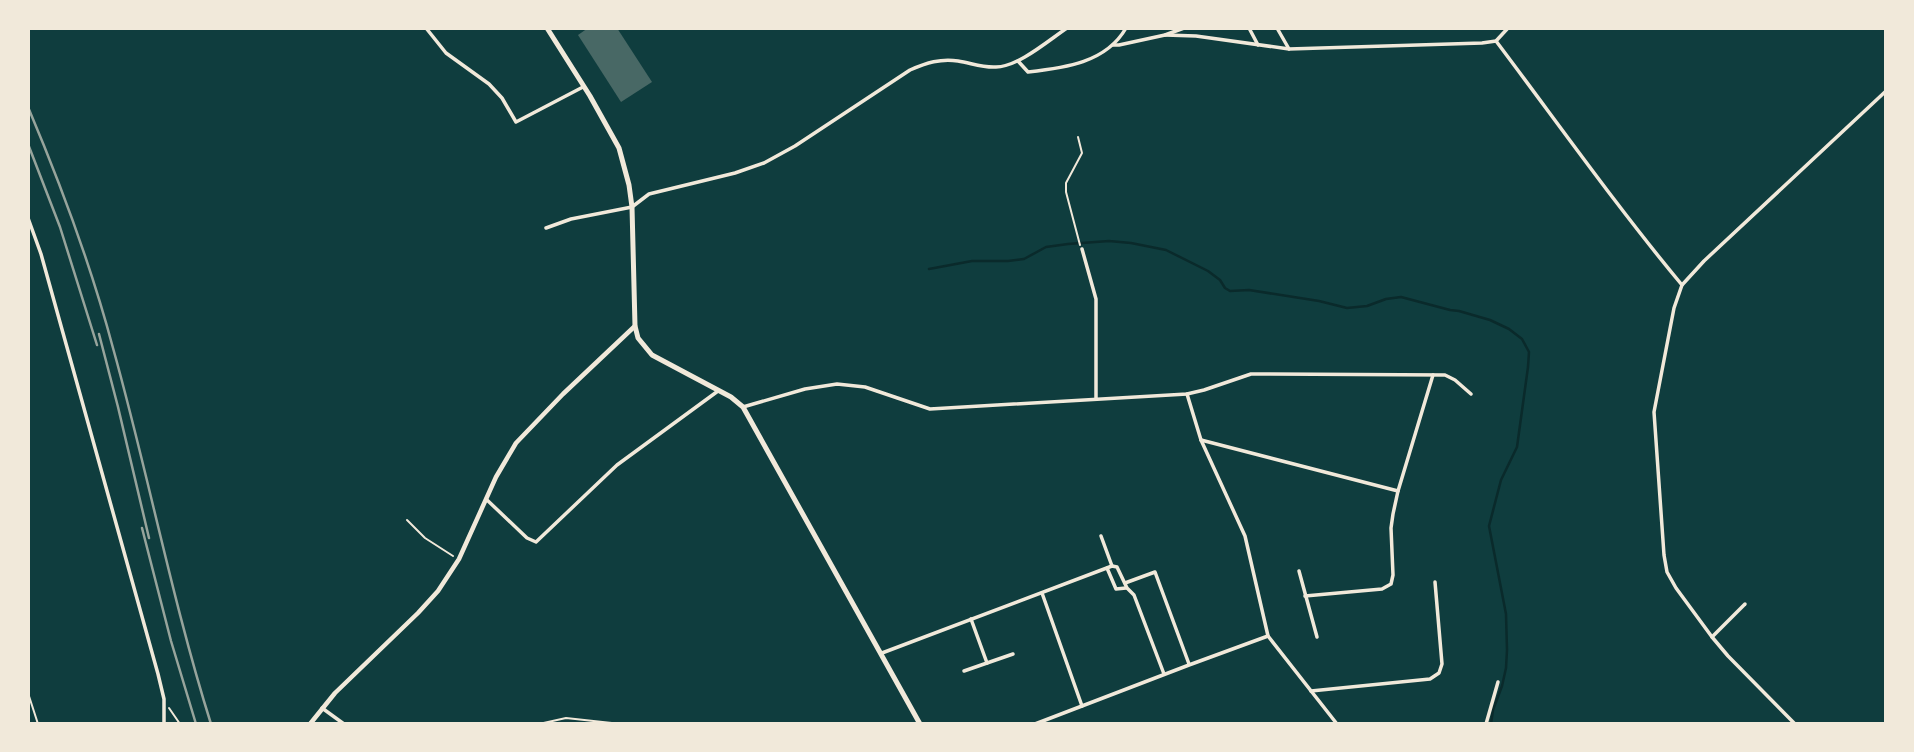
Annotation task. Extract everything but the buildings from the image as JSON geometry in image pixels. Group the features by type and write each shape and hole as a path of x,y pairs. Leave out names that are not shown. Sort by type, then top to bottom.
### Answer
{"main road":[{"path":"547,28 619,148 632,207 635,326 638,338 652,355 743,407 920,724"}],"street":[{"path":"426,28 446,53 489,84 516,122 583,87"},
{"path":"546,228 571,219 632,207 649,194 765,163 926,63 945,59 999,68 1018,60 1067,28"},
{"path":"1018,60 1028,72 1088,61 1112,45 1126,28"},
{"path":"1112,45 1165,35 1184,28"},
{"path":"1249,28 1258,45"},
{"path":"1277,28 1290,49"},
{"path":"1165,35 1196,36 1290,49 1482,43 1496,41 1508,28"},
{"path":"1496,41 1641,236 1682,285"},
{"path":"1795,724 1712,637 1667,572 1654,412 1674,308 1682,285 1704,261 1886,91"},
{"path":"28,218 41,254 158,674 164,699 164,724"},
{"path":"1082,249 1096,299 1096,399"},
{"path":"310,724 355,672 438,591 459,559 502,466 521,438 582,375 635,326"},
{"path":"743,407 805,389 837,384 865,387 930,409 1187,394 1251,374 1445,375 1471,394"},
{"path":"1306,596 1382,589 1391,583 1391,528 1398,491 1433,375"},
{"path":"486,499 527,538 536,542 617,465 718,391"},
{"path":"1187,394 1201,440 1245,537 1268,636 1337,724"},
{"path":"1201,440 1398,491"},
{"path":"1101,536 1112,567 1116,589 1154,572 1189,664"},
{"path":"881,653 1112,567"},
{"path":"1112,567 1133,595 1164,674"},
{"path":"1298,571 1317,637"},
{"path":"1311,691 1430,679 1439,674 1442,664 1435,582"},
{"path":"1042,593 1082,706"},
{"path":"1712,637 1745,604"},
{"path":"971,619 987,663"},
{"path":"1035,724 1268,636"},
{"path":"964,671 1013,654"},
{"path":"1486,724 1498,682"},
{"path":"322,708 344,724"}],"path":[{"path":"1078,137 1082,153 1066,183 1066,192 1082,249"},
{"path":"407,520 425,538 459,559"},
{"path":"28,693 38,724"},
{"path":"171,711 180,724"},
{"path":"539,724 566,718 621,724"}],"waterway":[{"path":"929,269 972,261 1024,259 1046,247 1068,244 1109,241 1131,243 1166,250 1208,271 1230,291 1249,290 1347,308 1401,297 1490,320 1522,339 1529,352 1517,447 1501,480 1489,526 1506,614 1507,650 1506,668 1491,724"}],"railway":[{"path":"28,107 75,226 95,286 126,395 184,631 211,724"},
{"path":"28,144 60,227 97,345"},
{"path":"99,334 149,538"},
{"path":"142,528 196,724"}]}
